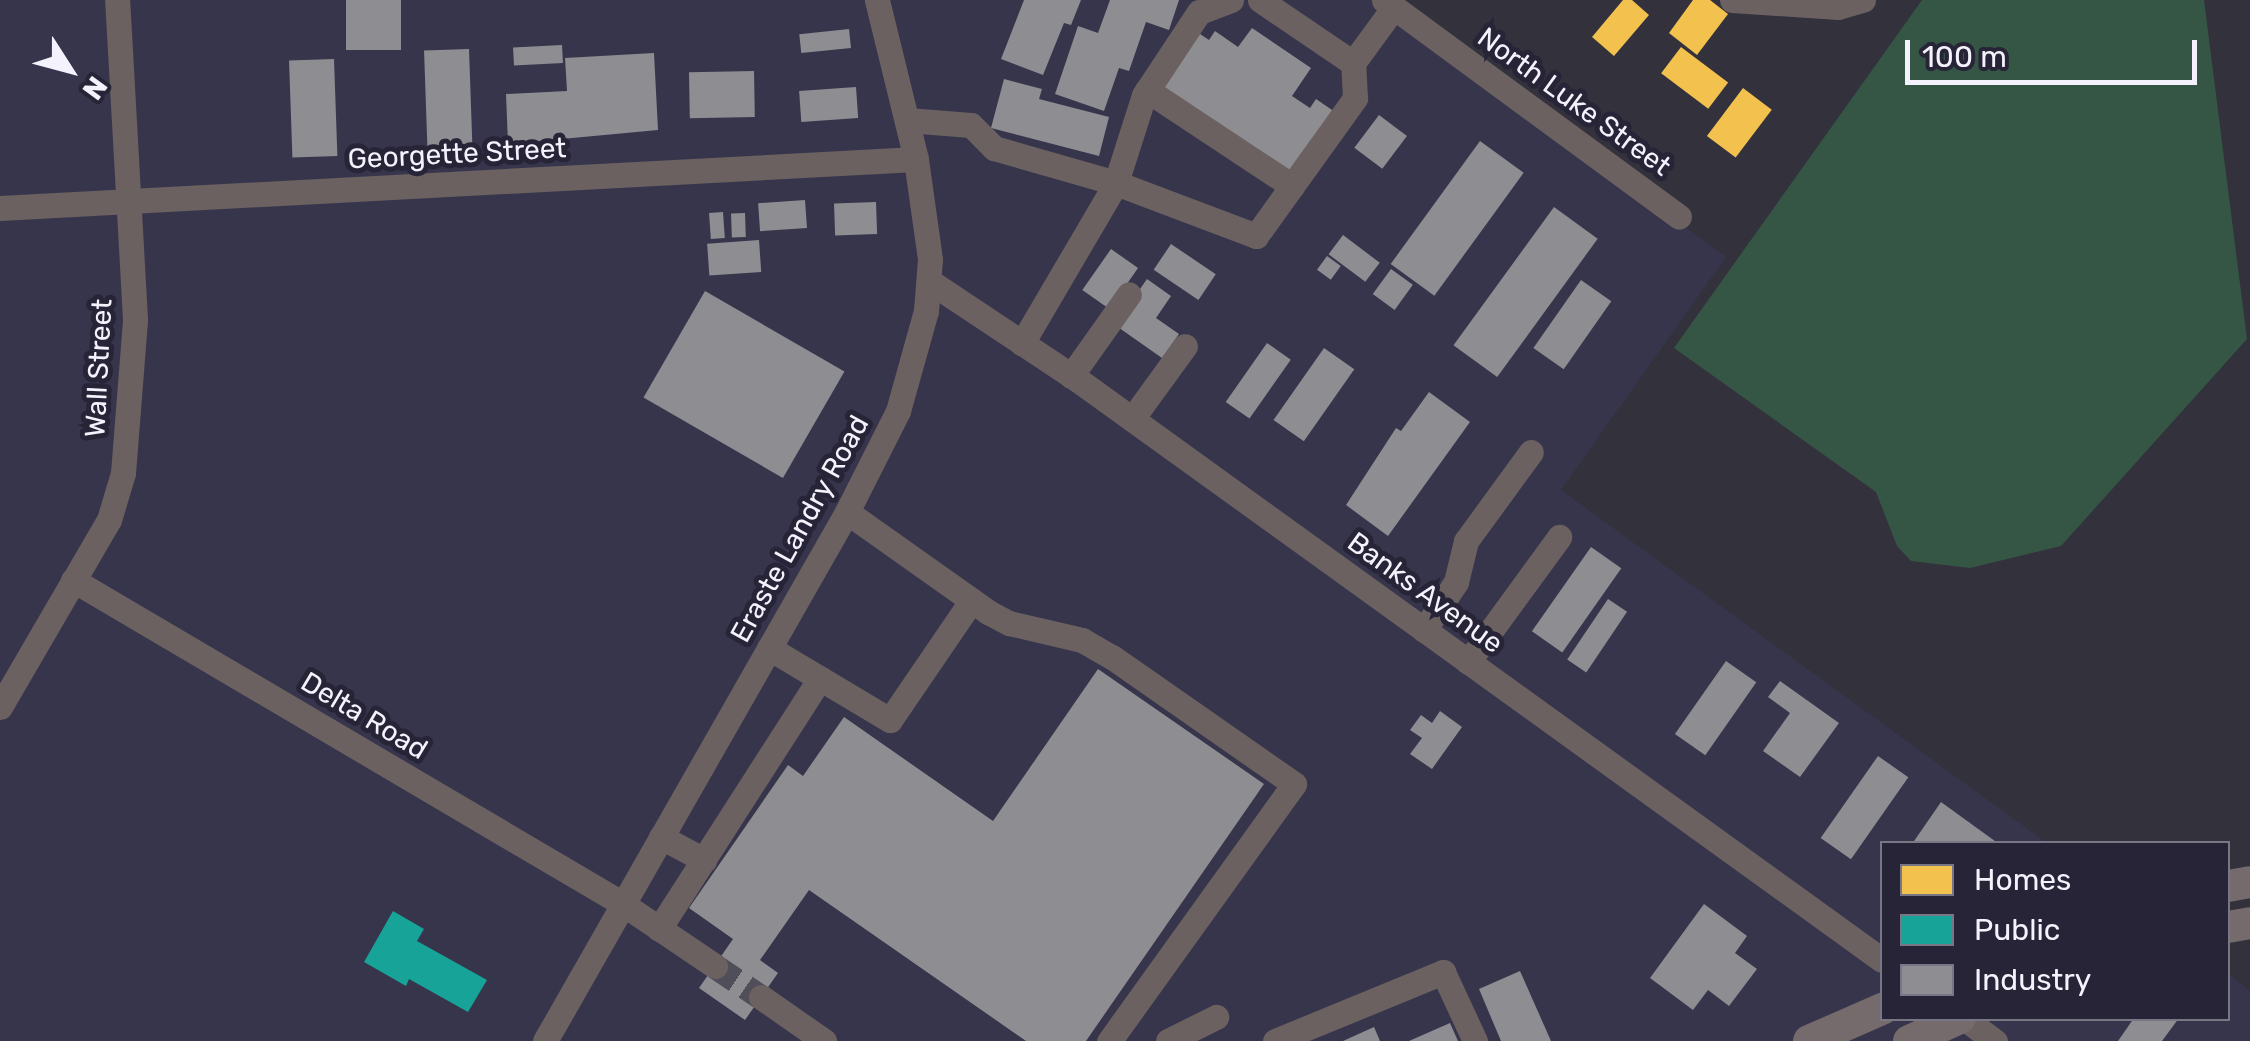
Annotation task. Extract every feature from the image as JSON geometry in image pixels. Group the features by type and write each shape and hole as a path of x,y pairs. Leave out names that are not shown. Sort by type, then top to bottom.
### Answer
{"main road":[{"path":"1809,1041 1880,1010"},
{"path":"1909,1041 1955,1021"}],"street":[{"name":"Wall Street","path":"0,707 115,506 123,474 135,320 116,0"},
{"name":"Eraste Landry Road","path":"544,1041 847,512 898,411 926,311 929,238 916,158 877,0"},
{"path":"1022,343 1116,184 1147,90 1198,12 1231,0"},
{"path":"1260,0 1353,63"},
{"path":"1732,0 1838,7 1863,0"},
{"path":"907,120 970,125 994,148 1116,184 1256,236 1355,98 1353,63 1389,3"},
{"name":"North Luke Street","path":"1389,3 1679,217"},
{"path":"1147,90 1292,186"},
{"name":"Georgette Street","path":"0,208 916,158"},
{"name":"Banks Avenue","path":"929,281 1132,419 1880,959"},
{"path":"1071,376 1129,294"},
{"path":"1132,419 1186,346"},
{"path":"1424,630 1456,582 1466,541 1530,452"},
{"path":"847,512 1008,623 1082,640 1112,657 1294,784 1109,1041"},
{"path":"1468,662 1560,537"},
{"name":"Delta Road","path":"74,580 623,904 715,966"},
{"path":"769,648 890,720 972,600"},
{"path":"659,929 820,678"},
{"path":"661,837 704,860"},
{"path":"1275,1041 1443,972 1474,1041"},
{"path":"761,997 824,1041"},
{"path":"1168,1041 1216,1017"},
{"path":"1966,1021 1996,1041"}],"shaded area":[{"path":"0,0 1376,0 1726,257 1561,490 2044,841 1880,841 1880,1021 2230,1021 2230,976 2250,991 2250,1041 0,1041"}],"green space":[{"path":"1922,0 2204,0 2247,339 2061,546 1970,568 1911,561 1897,546 1876,492 1674,348"}],"building: Homes":[{"path":"1623,0 1632,0 1649,15 1614,56 1592,37"},
{"path":"1693,0 1710,0 1728,14 1697,55 1669,33"},
{"path":"1681,47 1728,83 1708,109 1661,73"},
{"path":"1743,88 1772,110 1736,158 1707,136"}],"building: Public":[{"path":"393,911 424,929 417,941 487,980 468,1012 409,979 406,986 364,962"}],"building: Industry":[{"path":"346,0 401,0 401,50 346,50"},
{"path":"1024,0 1081,0 1071,25 1064,23 1043,75 1001,59"},
{"path":"1110,0 1179,0 1169,30 1146,22 1129,71 1119,68 1104,111 1055,94 1078,26 1098,33"},
{"path":"1252,28 1311,68 1292,96 1310,108 1316,99 1335,112 1291,175 1161,85 1197,32 1209,40 1215,31 1238,47"},
{"path":"849,29 851,48 801,53 799,34"},
{"path":"562,45 563,63 514,66 513,48"},
{"path":"469,49 472,146 427,148 424,51"},
{"path":"654,53 658,130 508,144 506,94 567,91 565,58"},
{"path":"334,59 337,156 292,158 289,61"},
{"path":"754,71 755,117 690,118 689,72"},
{"path":"1004,79 1042,89 1039,99 1109,117 1099,156 991,128"},
{"path":"856,87 858,118 801,122 799,91"},
{"path":"1379,115 1407,136 1382,169 1354,148"},
{"path":"1480,141 1524,173 1434,296 1391,264"},
{"path":"805,200 807,228 760,231 758,203"},
{"path":"876,202 877,234 835,235 834,203"},
{"path":"1554,207 1598,239 1497,377 1453,345"},
{"path":"723,212 725,238 711,239 709,213"},
{"path":"731,213 745,213 746,237 732,237"},
{"path":"1343,235 1380,263 1365,282 1329,254"},
{"path":"759,240 761,272 709,276 707,244"},
{"path":"1171,244 1216,274 1198,300 1154,270"},
{"path":"1111,249 1138,268 1109,309 1082,290"},
{"path":"1327,256 1341,266 1331,280 1317,270"},
{"path":"1391,269 1413,285 1395,310 1373,294"},
{"path":"1147,279 1171,296 1156,318 1179,334 1162,358 1115,325"},
{"path":"1581,280 1611,301 1564,369 1533,348"},
{"path":"705,291 844,372 783,478 644,398"},
{"path":"1267,343 1291,360 1249,419 1226,402"},
{"path":"1324,348 1354,369 1304,441 1274,420"},
{"path":"1429,392 1470,422 1388,536 1346,505 1396,428 1401,431"},
{"path":"1591,547 1621,568 1562,653 1532,631"},
{"path":"1608,599 1627,612 1586,672 1567,660"},
{"path":"1726,661 1756,682 1705,755 1675,734"},
{"path":"1098,669 1264,784 1086,1041 1026,1041 809,890 760,960 778,973 745,1020 699,988 733,939 689,908 788,765 803,776 844,717 993,821"},
{"path":"1780,681 1839,723 1800,777 1763,751 1790,713 1768,697"},
{"path":"1440,711 1462,727 1432,769 1410,754 1422,738 1410,730 1421,715 1432,723"},
{"path":"1878,756 1908,777 1851,859 1821,838"},
{"path":"1941,802 1995,841 1914,841"},
{"path":"1704,904 1747,936 1735,953 1757,969 1729,1006 1708,990 1693,1010 1650,978"},
{"path":"1520,971 1551,1041 1501,1041 1479,989"},
{"path":"2132,1021 2177,1021 2162,1041 2118,1041"},
{"path":"1450,1023 1458,1041 1409,1041"},
{"path":"1374,1027 1380,1041 1343,1041"}],"tunnel":[{"path":"715,966 761,997"}]}
